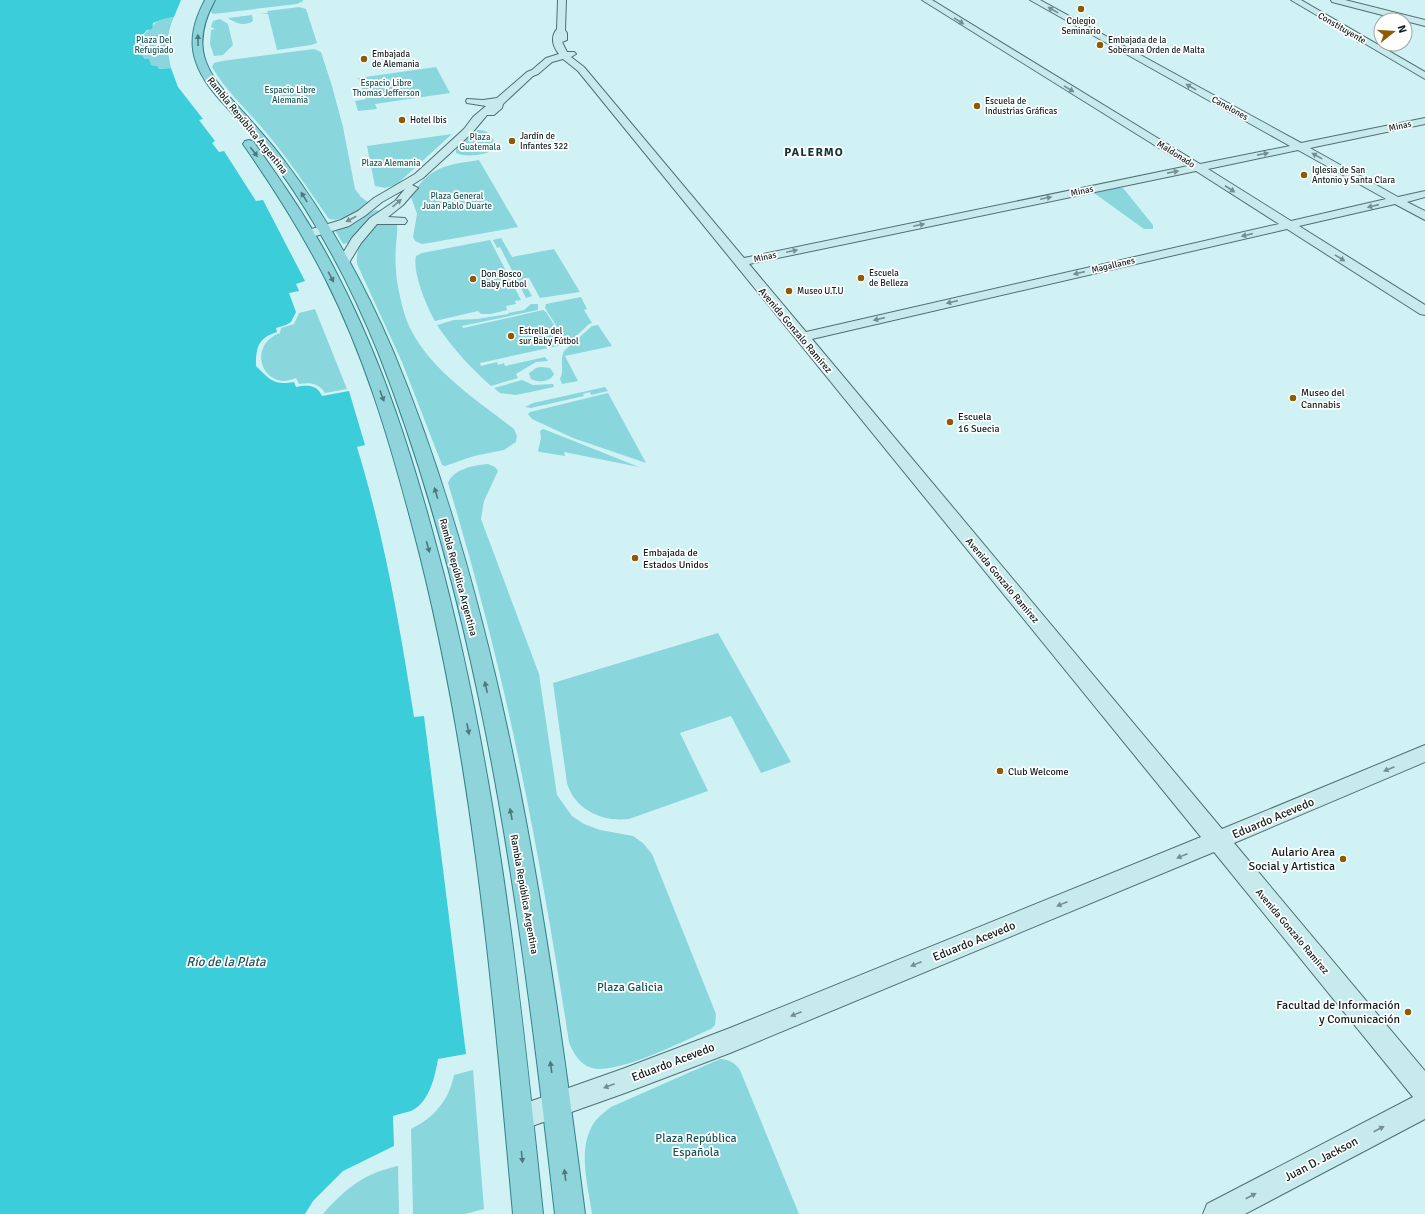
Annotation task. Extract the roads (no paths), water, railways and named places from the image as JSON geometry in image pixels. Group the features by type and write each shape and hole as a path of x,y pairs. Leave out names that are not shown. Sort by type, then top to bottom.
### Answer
{"main road":[{"name":"Rambla República Argentina","path":"210,0 202,14 198,31 199,54 201,62 213,84 278,159 317,232 335,284 359,336 381,393 405,461 447,622 475,767 490,864 528,1214"},
{"name":"Rambla República Argentina","path":"208,96 225,116"},
{"name":"Rambla República Argentina","path":"240,134 343,263 377,333 422,450 452,547 471,619 490,703 520,857 538,969 570,1214"}],"street":[{"name":"Avenida Gonzalo Ramírez","path":"562,0 561,30 573,64 581,70 1425,1091"},
{"name":"Maldonado","path":"926,0 1425,311"},
{"name":"Canelones","path":"1034,0 1425,216"},
{"name":"Constituyente","path":"1295,0 1425,76"},
{"path":"1336,0 1425,23"},
{"name":"Avenida Gonzalo Ramírez","path":"561,30 558,33 558,46 569,55"},
{"path":"530,74 529,71 558,46"},
{"path":"317,232 353,219 378,200 419,176 468,131 476,127 498,106 499,102 530,74 535,72 550,60 569,55"},
{"name":"Constituyente","path":"1389,56 1425,70"},
{"path":"471,101 483,103 499,102"},
{"name":"Minas","path":"740,262 1425,121"},
{"path":"343,263 356,241 374,221 399,203 419,180 419,176"},
{"name":"Magallanes","path":"802,337 1425,194"},
{"path":"374,221 401,221"},
{"name":"Eduardo Acevedo","path":"518,1118 557,1106 742,1036 1219,841 1425,753"},
{"name":"Juan D. Jackson","path":"1217,1214 1425,1105"}],"water":[{"name":"Río de la Plata","path":"0,0 181,0 174,17 153,23 152,29 147,30 136,43 135,48 145,59 149,59 151,65 157,66 159,69 171,68 178,87 203,119 199,120 215,141 212,143 219,152 224,151 256,201 263,200 305,281 296,284 299,291 289,293 296,312 291,322 276,328 277,332 266,337 259,344 256,366 272,380 281,383 294,382 296,387 311,386 317,389 322,396 349,391 365,445 357,447 367,480 383,547 403,649 414,717 424,716 466,1054 438,1059 433,1081 427,1096 411,1111 393,1116 394,1146 343,1171 313,1201 305,1214 0,1214"}],"place":[{"name":"Colegio Seminario","path":"1081,9"},
{"name":"Embajada de la Soberana Orden de Malta","path":"1100,45"},
{"name":"Embajada de Alemania","path":"364,59"},
{"name":"Escuela de Industrias Gráficas","path":"977,106"},
{"name":"Hotel Ibis","path":"402,120"},
{"name":"Jardín de Infantes 322","path":"512,141"},
{"name":"Iglesia de San Antonio y Santa Clara","path":"1304,175"},
{"name":"Escuela de Belleza","path":"861,278"},
{"name":"Don Bosco Baby Futbol","path":"473,279"},
{"name":"Museo U.T.U","path":"789,291"},
{"name":"Estrella del sur Baby Fútbol","path":"511,336"},
{"name":"Museo del Cannabis","path":"1293,398"},
{"name":"Escuela 16 Suecia","path":"950,422"},
{"name":"Embajada de Estados Unidos","path":"635,558"},
{"name":"Club Welcome","path":"1000,771"},
{"name":"Aulario Area Social y Artistica","path":"1343,859"},
{"name":"Facultad de Información y Comunicación","path":"1408,1012"}],"district":[{"name":"PALERMO","path":"814,152"}],"park label":[{"name":"Plaza Del Refugiado","path":"154,46"},
{"name":"Espacio Libre Thomas Jefferson","path":"386,88"},
{"name":"Espacio Libre Alemania","path":"290,96"},
{"name":"Plaza Guatemala","path":"480,142"},
{"name":"Plaza Alemania","path":"391,163"},
{"name":"Plaza General Juan Pablo Duarte","path":"457,202"},
{"name":"Plaza Galicia","path":"630,987"},
{"name":"Plaza República Española","path":"696,1145"}]}
